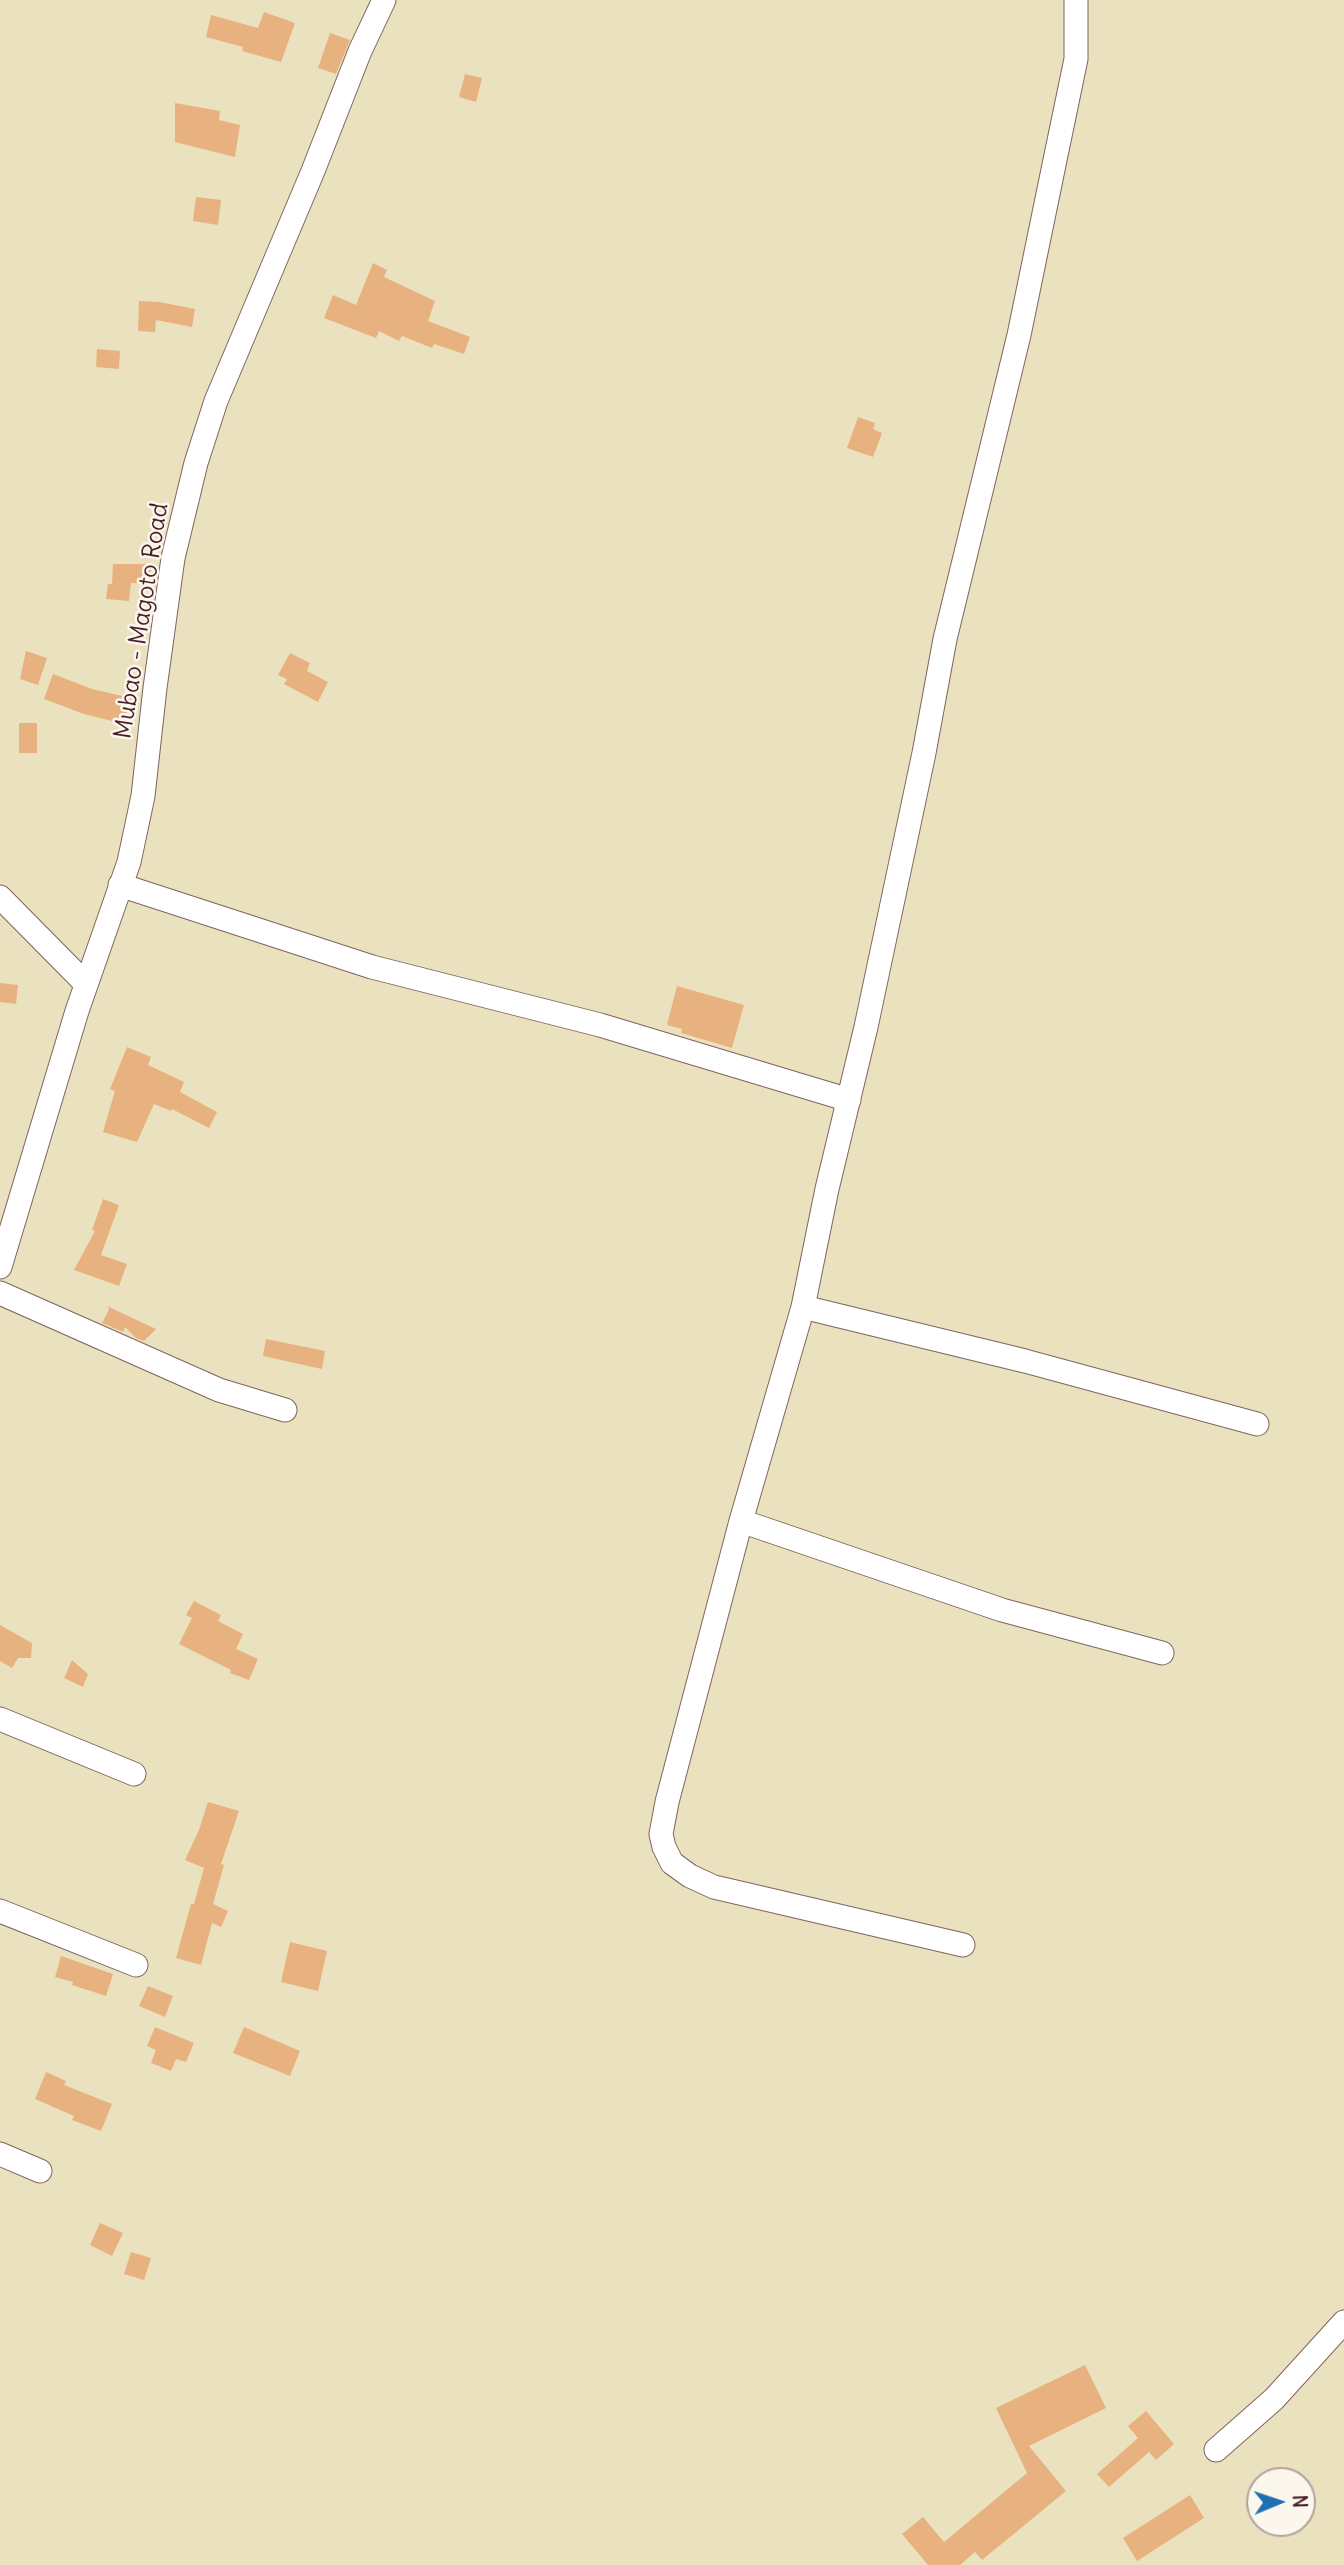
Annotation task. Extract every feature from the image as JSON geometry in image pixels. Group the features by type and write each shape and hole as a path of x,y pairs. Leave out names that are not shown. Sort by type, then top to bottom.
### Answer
{"street":[{"name":"Mubao - Magoto Road","path":"0,1267 86,984 129,862 143,796 173,558 196,464 216,401 313,171 360,51 384,0"},
{"path":"963,1945 714,1886 690,1876 672,1863 661,1834 667,1802 741,1521 803,1307 866,1027 945,639 1016,349 1076,59 1076,0"},
{"path":"120,885 372,967 600,1025 849,1100"},
{"path":"0,897 86,984"},
{"path":"0,1293 219,1390 285,1410"},
{"path":"803,1307 1026,1361 1257,1424"},
{"path":"741,1521 1002,1610 1162,1653"},
{"path":"0,1719 134,1774"},
{"path":"0,1912 136,1965"},
{"path":"0,2154 40,2171"},
{"path":"1216,2449 1274,2399 1344,2322"}],"building":[{"path":"264,12 295,23 281,62 242,51 243,47 206,37 211,15 258,28"},
{"path":"330,33 350,40 336,74 318,68"},
{"path":"465,74 482,78 476,102 459,97"},
{"path":"175,103 220,111 219,120 240,125 235,157 175,142"},
{"path":"196,197 221,200 218,225 193,221"},
{"path":"373,263 387,270 384,277 435,301 428,321 470,337 464,354 434,344 432,348 402,336 399,341 379,331 376,338 324,318 333,295 356,305"},
{"path":"139,301 195,309 192,327 156,320 155,332 138,331"},
{"path":"97,349 120,351 119,369 96,367"},
{"path":"858,417 875,423 873,429 882,433 873,457 847,448"},
{"path":"113,564 151,564 150,584 131,583 129,601 106,599 108,584 112,584"},
{"path":"26,651 47,658 38,685 20,679"},
{"path":"290,653 310,663 307,671 328,682 318,702 284,684 287,679 278,675"},
{"path":"53,674 92,689 131,698 124,724 84,714 44,699"},
{"path":"19,723 37,723 37,753 19,753"},
{"path":"0,983 18,985 16,1004 0,1002"},
{"path":"677,986 744,1005 732,1048 681,1033 682,1029 667,1025"},
{"path":"127,1047 151,1057 148,1065 184,1082 180,1092 217,1112 209,1128 172,1109 171,1111 154,1104 137,1142 103,1132 115,1091 110,1089"},
{"path":"103,1199 119,1205 101,1255 127,1264 119,1286 74,1270 95,1231 92,1230"},
{"path":"108,1306 156,1329 144,1341 136,1338 125,1327 123,1332 102,1323 109,1310"},
{"path":"266,1339 325,1351 322,1369 263,1356"},
{"path":"194,1601 221,1615 218,1621 243,1634 236,1649 258,1659 249,1680 230,1673 231,1670 179,1644 192,1618 186,1615"},
{"path":"0,1625 32,1643 31,1658 18,1658 12,1668 0,1661"},
{"path":"72,1660 88,1674 83,1687 64,1678"},
{"path":"208,1802 239,1811 221,1864 224,1865 213,1904 228,1911 221,1927 212,1923 201,1965 176,1958 204,1868 185,1860"},
{"path":"290,1942 327,1951 318,1991 281,1982"},
{"path":"61,1956 113,1974 106,1996 55,1977"},
{"path":"148,1986 173,1996 165,2017 139,2006"},
{"path":"155,2027 194,2043 186,2062 176,2059 171,2071 151,2063 156,2050 147,2046"},
{"path":"244,2027 300,2051 290,2076 233,2053"},
{"path":"46,2072 66,2081 64,2085 112,2104 101,2131 72,2120 74,2116 35,2099"},
{"path":"100,2223 123,2233 112,2256 90,2245"},
{"path":"131,2252 151,2258 144,2280 124,2274"},
{"path":"1085,2365 1106,2408 1029,2446 1066,2491 982,2560 975,2552 960,2565 928,2565 902,2534 923,2517 944,2542 1027,2473 996,2408"},
{"path":"1146,2411 1174,2444 1156,2460 1149,2452 1109,2487 1097,2474 1138,2438 1128,2426"},
{"path":"1190,2495 1204,2518 1137,2561 1123,2538"}]}
